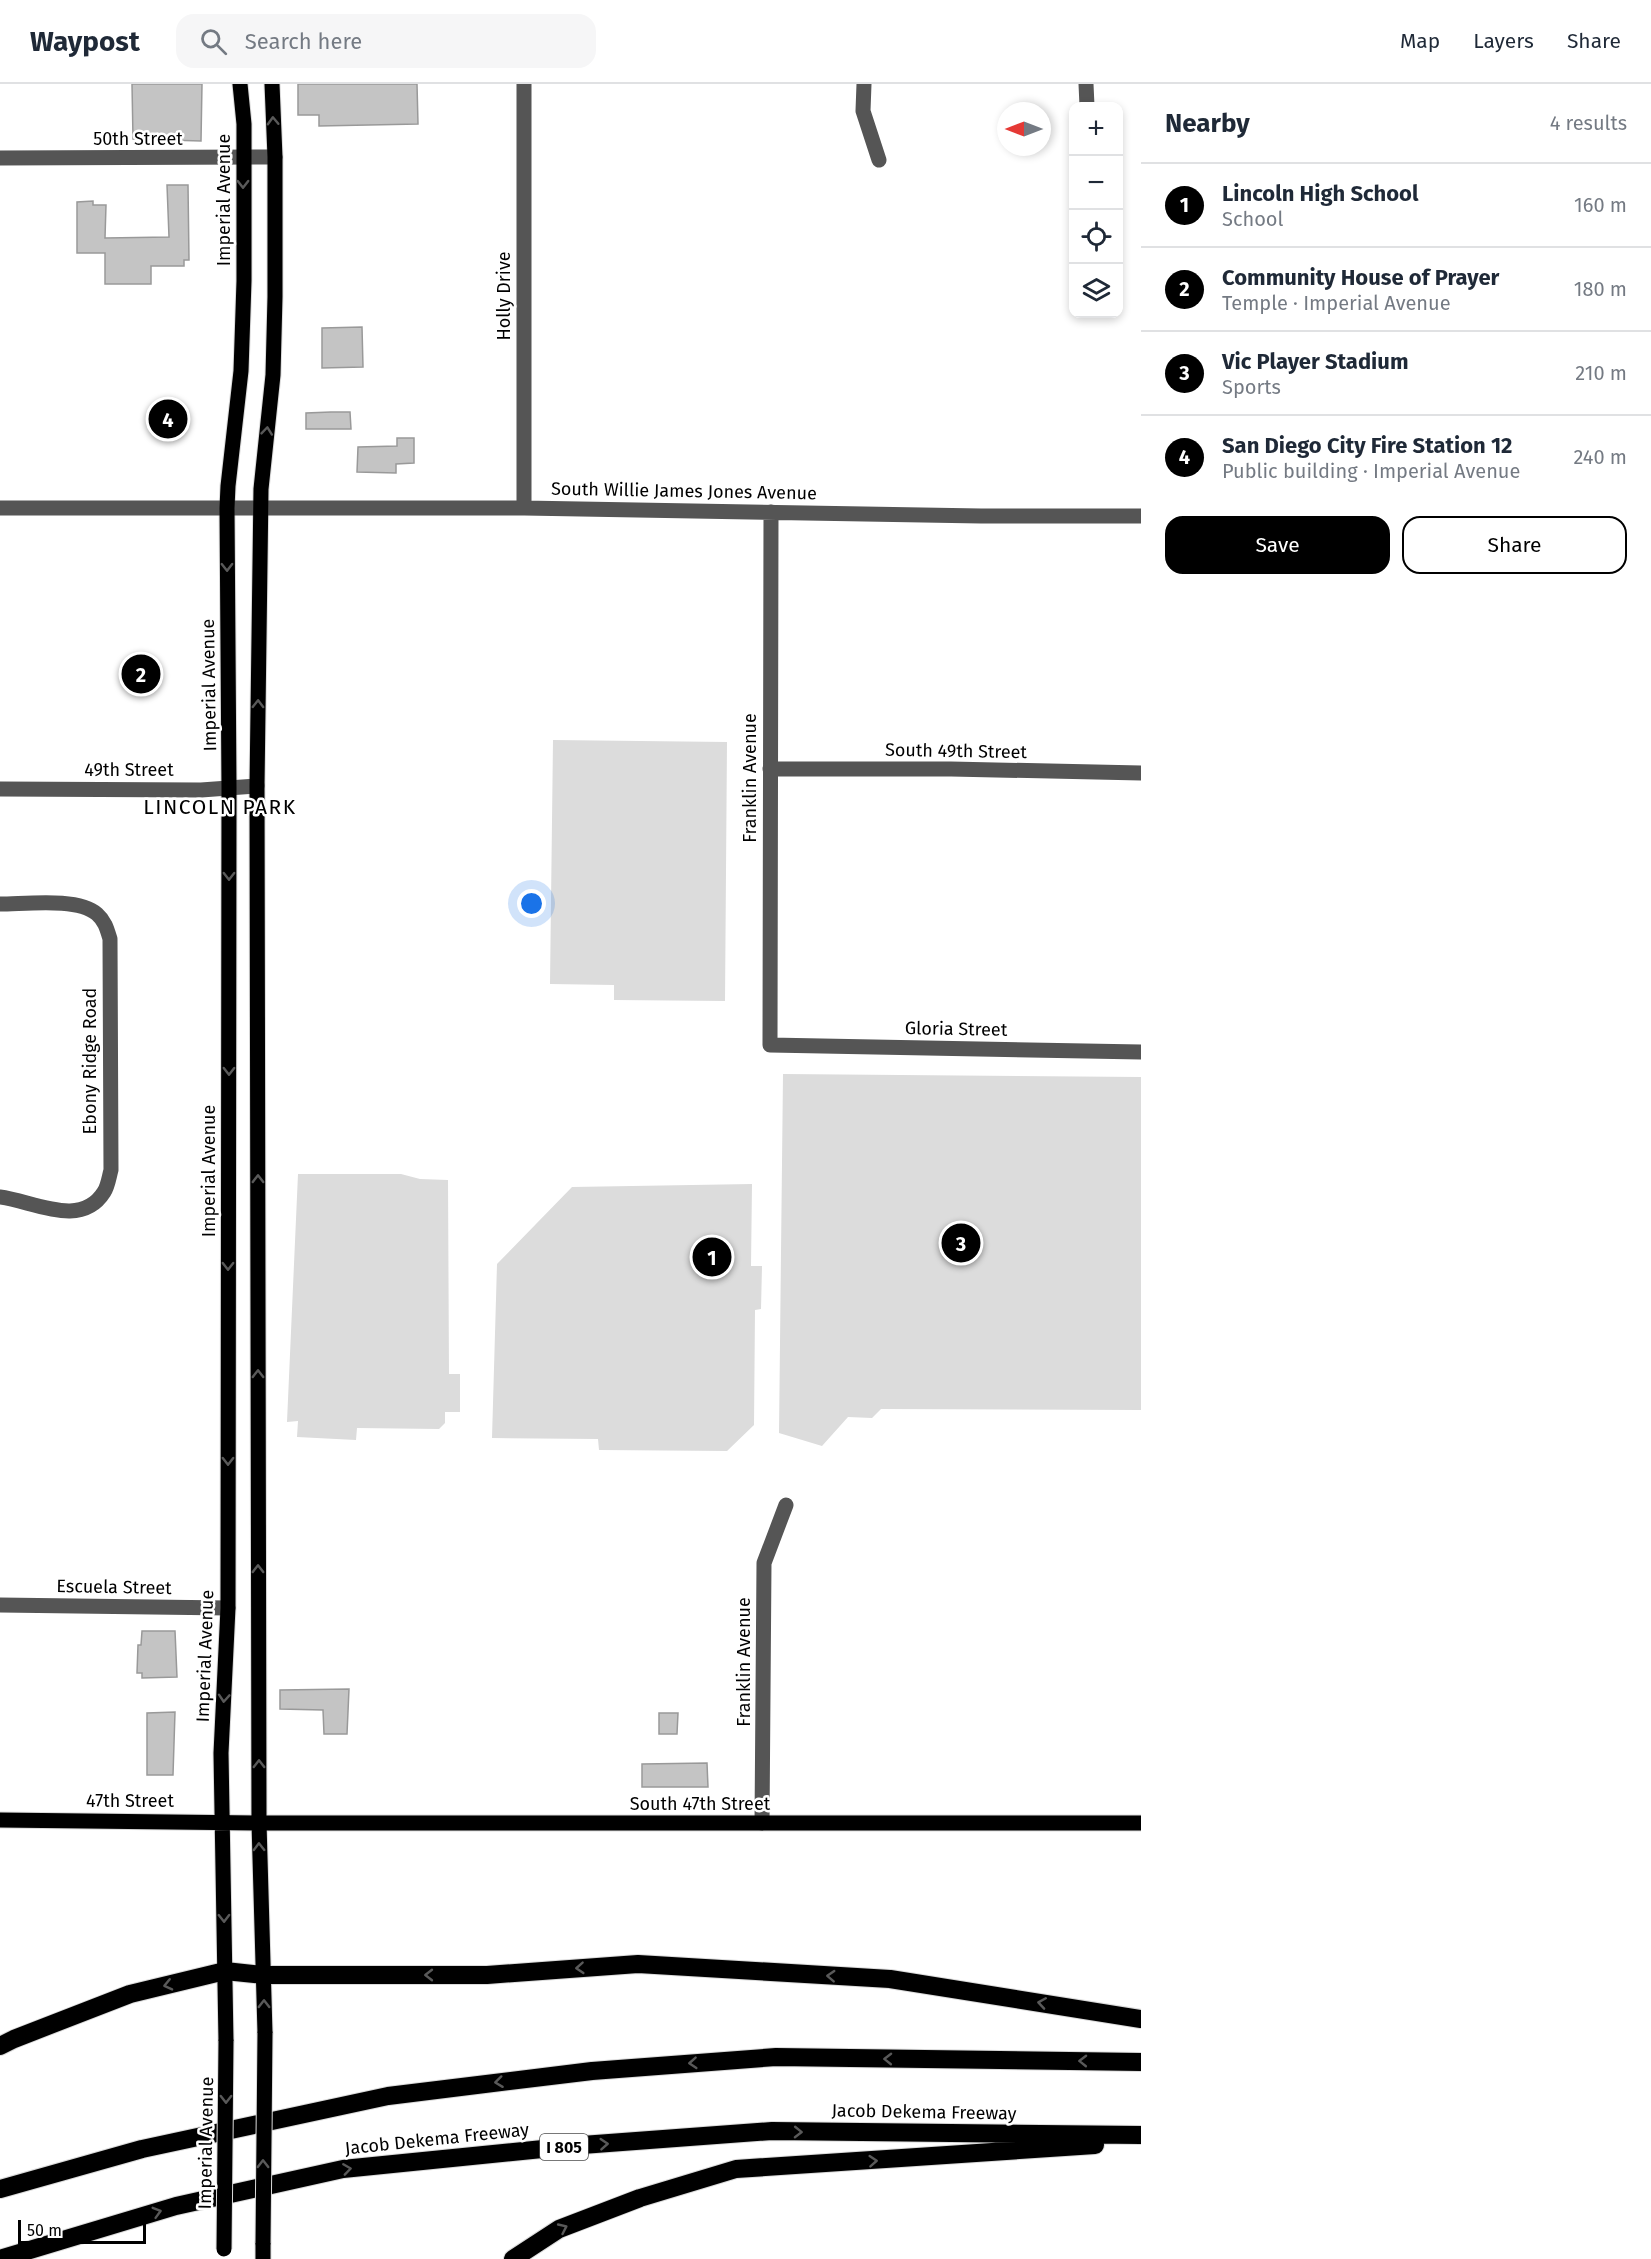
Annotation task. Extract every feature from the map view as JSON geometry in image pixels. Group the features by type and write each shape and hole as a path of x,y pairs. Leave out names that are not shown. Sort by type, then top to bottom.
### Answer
{"highway":[{"path":"0,2046 130,1994 225,1971 264,1975 487,1975 638,1964 890,1979 1141,2019"},
{"path":"0,2189 142,2149 388,2096 592,2071 776,2057 1141,2062"},
{"name":"Jacob Dekema Freeway","path":"0,2259 176,2206 343,2169 582,2145 772,2131 1141,2135"},
{"path":"513,2259 559,2229 640,2198 736,2169 1141,2142"}],"main road":[{"name":"Imperial Avenue","path":"224,2254 226,2041 221,1753 228,1608 230,788 227,508 241,371 244,281 244,124 240,84"},
{"path":"263,2259 265,2033 259,1823 258,786 261,489 273,375 275,158 272,84"},
{"name":"47th Street","path":"0,1820 259,1823"},
{"name":"South 47th Street","path":"259,1823 1141,1823"}],"street":[{"name":"Holly Drive","path":"524,84 524,508"},
{"path":"864,84 863,111 879,160"},
{"path":"1086,84 1087,102"},
{"name":"50th Street","path":"0,158 275,158"},
{"name":"South Willie James Jones Avenue","path":"0,508 524,508 981,516 1141,516"},
{"name":"Franklin Avenue","path":"770,1045 771,512"},
{"name":"South 49th Street","path":"770,769 951,769 1141,773"},
{"name":"49th Street","path":"0,789 201,790 258,786"},
{"name":"Ebony Ridge Road","path":"0,904 78,904 97,913 106,926 110,939 111,1170 105,1191 92,1206 69,1213 0,1197"},
{"name":"Gloria Street","path":"770,1045 1141,1052"},
{"name":"Franklin Avenue","path":"762,1823 764,1563 786,1505"},
{"name":"Escuela Street","path":"0,1605 228,1608"}],"shaded area":[{"path":"553,740 727,742 725,1001 614,1000 614,985 550,984"},
{"path":"783,1074 1141,1077 1141,1410 881,1409 872,1418 848,1417 822,1446 779,1433"},
{"path":"298,1174 401,1174 420,1179 448,1180 449,1374 460,1374 460,1412 445,1412 445,1423 439,1429 357,1428 356,1440 297,1437 298,1421 287,1422"},
{"path":"752,1184 751,1266 762,1266 761,1309 755,1310 754,1425 727,1451 599,1450 598,1439 492,1438 497,1264 572,1187"}],"building":[{"path":"132,84 202,84 201,141 133,139"},
{"path":"298,84 417,84 418,124 319,126 319,115 298,115"},
{"path":"167,185 188,185 189,260 184,260 184,266 151,266 151,284 105,284 105,253 77,253 77,202 93,201 93,205 106,205 105,238 169,237"},
{"path":"362,327 363,367 322,368 322,328"},
{"path":"350,412 351,429 306,429 306,413"},
{"path":"397,438 414,438 414,463 396,464 396,473 357,472 358,447 397,446"},
{"path":"142,1631 175,1631 177,1677 142,1678 142,1673 137,1673 138,1645 141,1645"},
{"path":"349,1689 347,1734 324,1734 323,1710 280,1709 280,1690"},
{"path":"175,1712 173,1775 147,1775 147,1713"},
{"path":"659,1713 678,1713 677,1734 659,1734"},
{"path":"707,1763 708,1787 642,1787 642,1764"}],"place":[{"name":"San Diego City Fire Station 12","path":"168,419"},
{"name":"Community House of Prayer","path":"141,674"},
{"name":"Vic Player Stadium","path":"961,1243"},
{"name":"Lincoln High School","path":"712,1257"}],"district":[{"name":"LINCOLN PARK","path":"220,807"}]}
